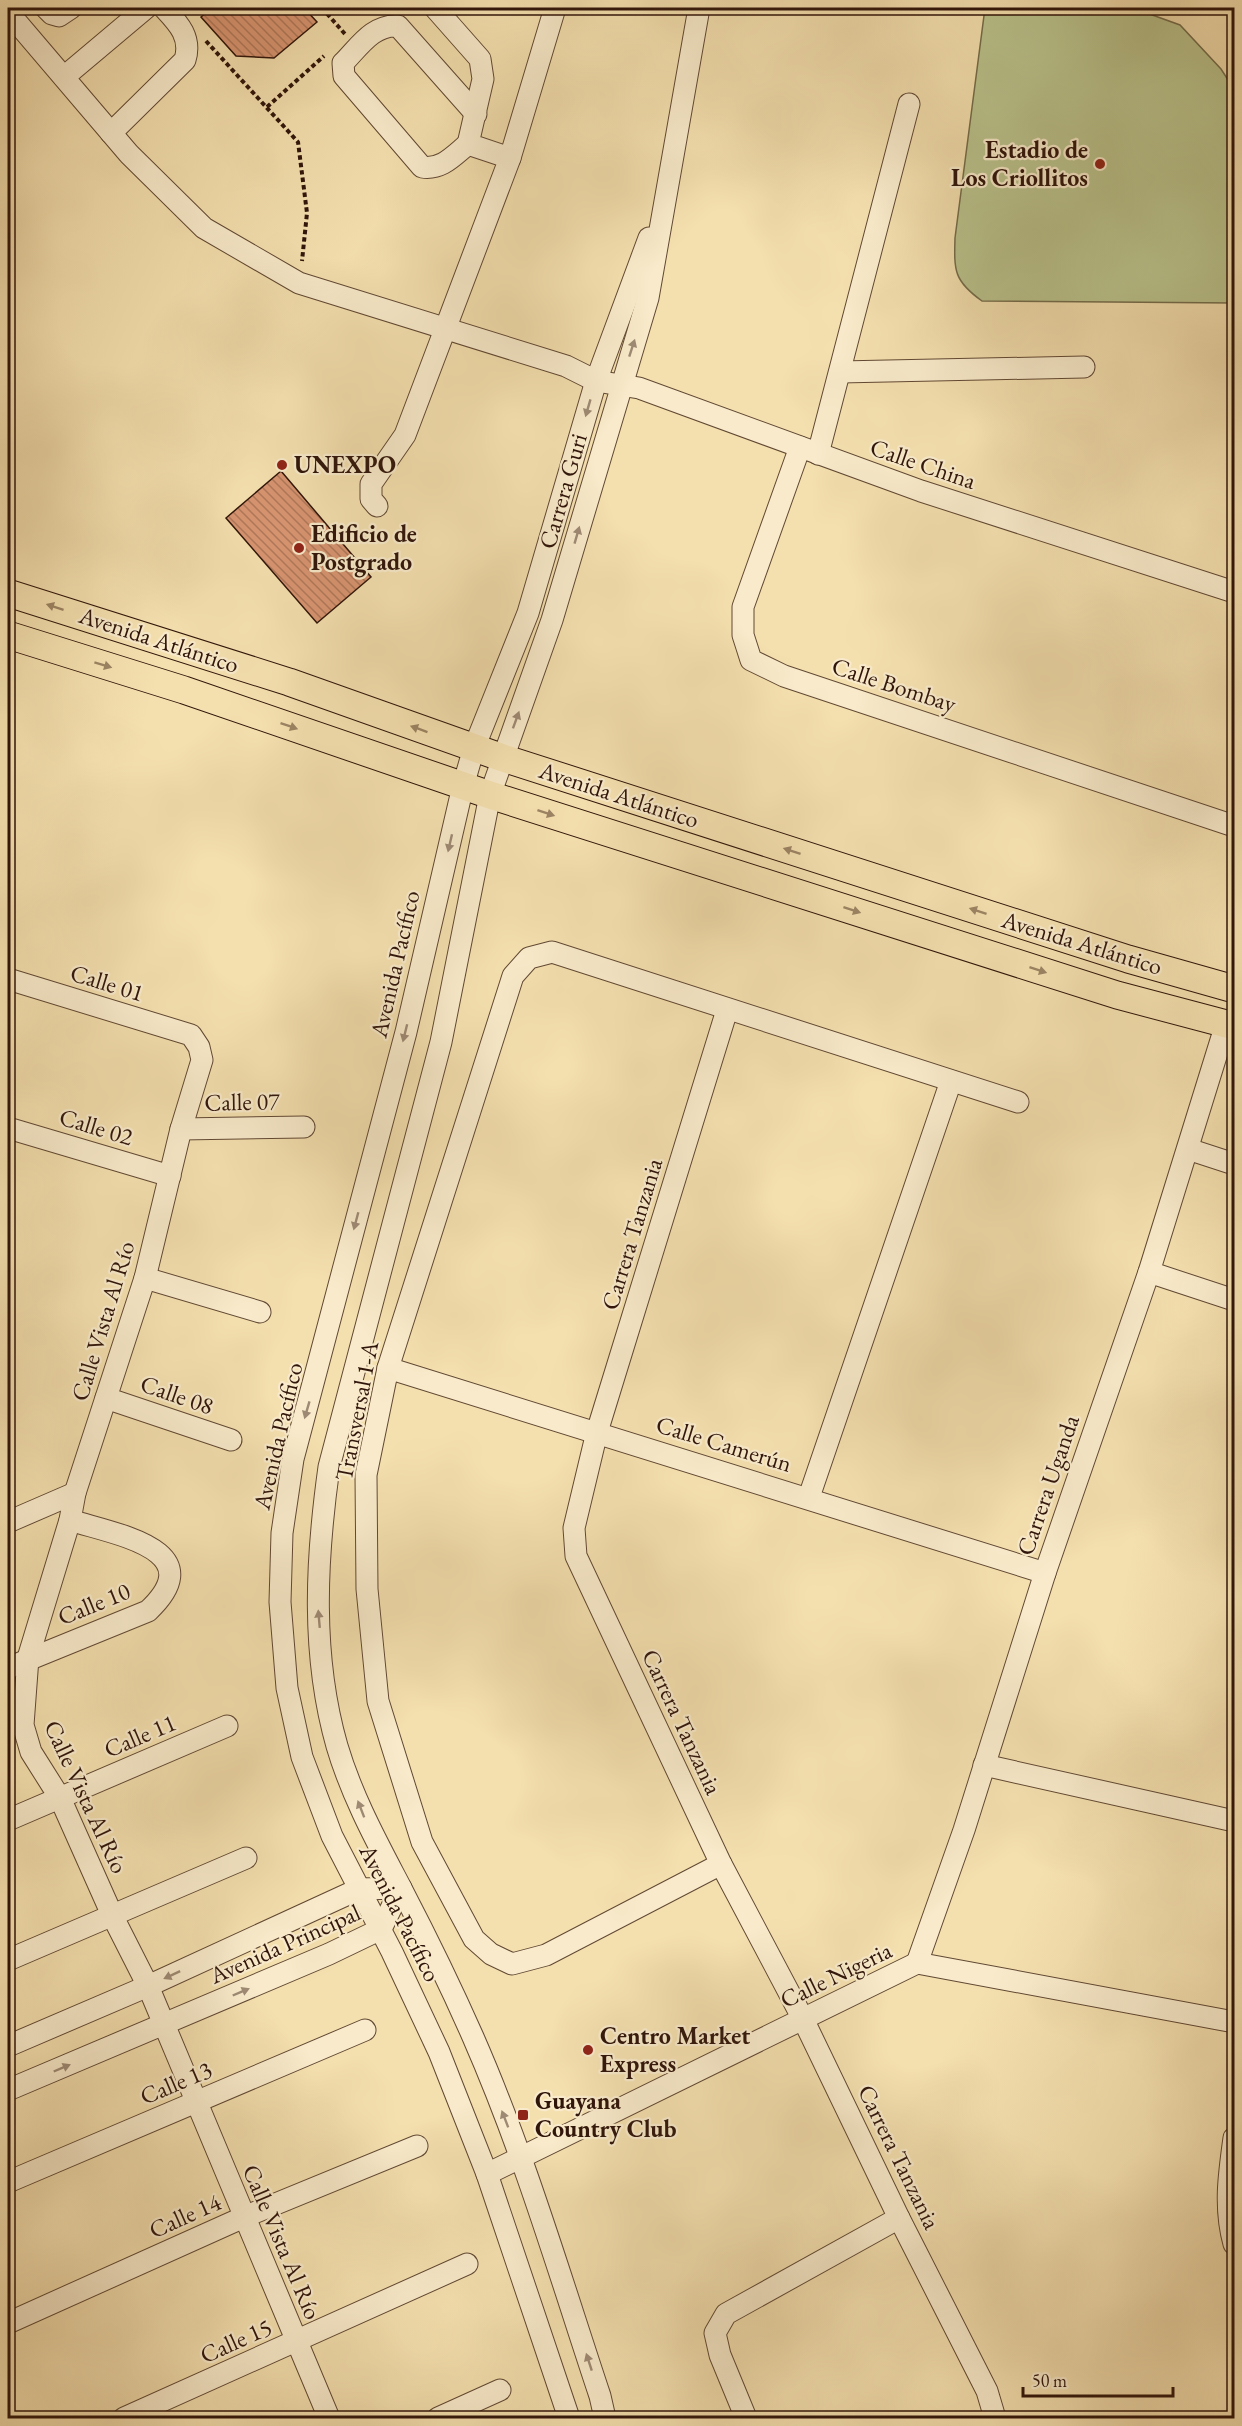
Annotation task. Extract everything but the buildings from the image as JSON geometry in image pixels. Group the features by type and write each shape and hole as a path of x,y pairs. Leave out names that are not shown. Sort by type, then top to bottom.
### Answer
{"main road":[{"name":"Avenida Atlántico","path":"8,592 289,682 503,758 1128,959 1234,989"},
{"name":"Avenida Atlántico","path":"8,635 184,690 490,795 1117,995 1230,1025"}],"street":[{"path":"46,8 52,14 59,16 71,8"},
{"path":"64,77 146,8"},
{"path":"111,133 182,66 187,53 186,37 164,8"},
{"path":"435,8 480,59 483,80 476,114 468,144 444,164 434,169 422,167 344,76 343,63 372,33 387,26 398,26 476,114"},
{"path":"377,506 371,499 371,484 405,435 510,158 555,8"},
{"name":"Carrera Guri","path":"490,795 552,620 620,385 648,298 699,8"},
{"name":"Calle China","path":"8,12 111,133 204,228 299,283 566,366 596,381 639,388 921,492 1234,592"},
{"path":"809,450 840,372 909,104"},
{"path":"468,144 510,158"},
{"name":"Carrera Guri","path":"463,786 474,748 528,614 596,381 665,195"},
{"path":"840,372 1084,366"},
{"name":"Calle Bombay","path":"809,450 743,607 743,635 751,660 784,676 1234,826"},
{"name":"Avenida Pacífico","path":"463,786 380,1130 293,1459 282,1533 280,1602 287,1688 302,1757 332,1836 381,1929 439,2052 488,2174 569,2418"},
{"name":"Avenida Pacífico","path":"490,795 441,1042 330,1467 319,1537 317,1601 324,1682 338,1746 366,1821 473,2038 520,2158 605,2418"},
{"name":"Transversal 1-A","path":"721,1864 546,1955 512,1964 491,1954 474,1939 422,1842 378,1701 367,1589 366,1475 388,1368 513,976 529,958 552,952 727,1010"},
{"name":"Calle 01","path":"8,979 191,1035"},
{"path":"727,1010 1018,1102"},
{"name":"Carrera Tanzania","path":"727,1010 597,1432 574,1528 576,1556 721,1864 803,2019 898,2218 987,2391 995,2418"},
{"name":"Carrera Uganda","path":"917,1964 1045,1573 1149,1272 1230,1025"},
{"name":"Calle Vista Al Río","path":"191,1035 200,1047 202,1060 181,1129 145,1278 75,1493 70,1520 28,1658 23,1725 31,1752 60,1798 113,1917 148,1986 328,2418"},
{"path":"809,1497 951,1081"},
{"name":"Calle 07","path":"181,1129 304,1127"},
{"name":"Calle 02","path":"8,1128 170,1176"},
{"path":"380,1130 419,1129"},
{"path":"1188,1149 1234,1164"},
{"path":"1149,1272 1234,1300"},
{"path":"145,1278 260,1312"},
{"name":"Calle Camerún","path":"388,1368 809,1497 1045,1573"},
{"name":"Calle 08","path":"106,1398 231,1440"},
{"path":"8,1522 75,1493"},
{"name":"Calle 10","path":"8,1668 148,1611 161,1599 170,1578 165,1559 152,1546 70,1520"},
{"name":"Calle 11","path":"8,1820 227,1726"},
{"path":"984,1765 1234,1821"},
{"path":"8,1960 113,1917 246,1858"},
{"name":"Avenida Principal","path":"8,2046 148,1986 359,1889 401,1888 381,1929 8,2090"},
{"name":"Calle Nigeria","path":"488,2174 917,1964 1234,2022"},
{"name":"Calle 13","path":"8,2182 365,2030"},
{"path":"1234,2138 1227,2184 1230,2226 1234,2244"},
{"name":"Calle 14","path":"8,2323 244,2217 417,2146"},
{"path":"746,2418 720,2355 715,2333 726,2314 898,2218"},
{"name":"Calle 15","path":"124,2418 467,2264"},
{"path":"438,2418 501,2390"}],"path":[{"path":"322,8 347,36"},
{"path":"186,37 204,39 298,142 307,213 299,283"}],"green space":[{"name":"Estadio de Los Criollitos","path":"985,8 1133,8 1180,25 1221,69 1234,89 1234,303 982,301 966,287 956,267 955,238"}],"place":[{"name":"Estadio de Los Criollitos","path":"1100,164"},
{"name":"UNEXPO","path":"282,465"},
{"name":"Edificio de Postgrado","path":"299,548"},
{"name":"Centro Market Express","path":"588,2050"},
{"name":"Guayana Country Club","path":"523,2115"}]}
